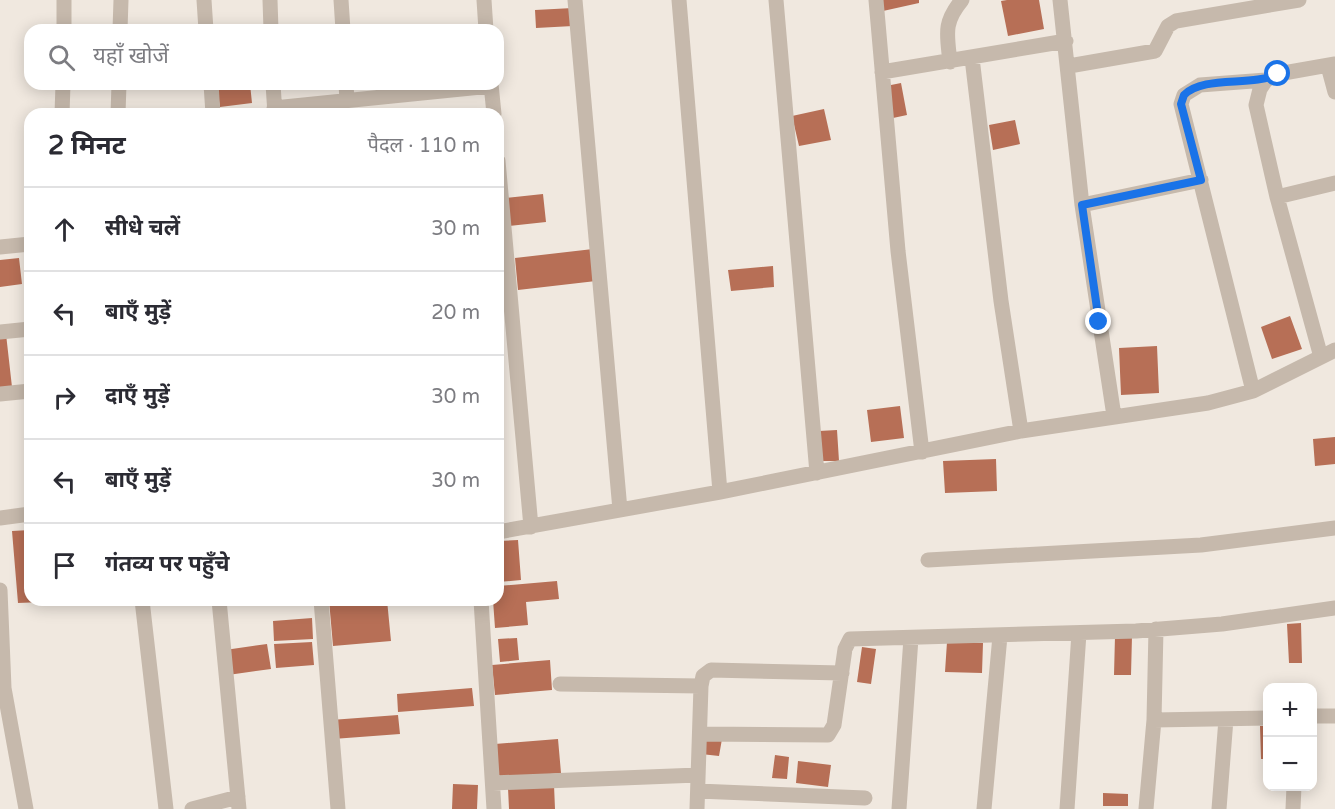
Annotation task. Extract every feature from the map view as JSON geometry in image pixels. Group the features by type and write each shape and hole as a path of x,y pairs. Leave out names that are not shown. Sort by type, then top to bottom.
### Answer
{"street":[{"path":"64,0 64,24"},
{"path":"120,24 121,0"},
{"path":"204,0 206,24"},
{"path":"270,0 271,24"},
{"path":"341,0 343,24"},
{"path":"484,0 486,24"},
{"path":"575,0 620,510"},
{"path":"679,0 720,492"},
{"path":"776,0 817,473"},
{"path":"876,0 898,251 922,452"},
{"path":"950,62 947,21 962,0"},
{"path":"1060,0 1069,66 1082,205 1114,416"},
{"path":"1069,66 1155,51 1168,26 1176,21 1299,0"},
{"path":"882,72 1066,41"},
{"path":"972,58 1001,301 1021,431"},
{"path":"1252,391 1181,104 1184,95 1200,85 1266,80 1278,74 1332,65 1335,92"},
{"path":"504,531 720,492 1021,431 1208,403 1252,391 1328,353 1277,197 1257,105 1260,89 1266,80"},
{"path":"62,108 63,90"},
{"path":"118,108 119,90"},
{"path":"211,90 213,108"},
{"path":"273,90 275,108"},
{"path":"346,90 347,101"},
{"path":"297,108 446,90"},
{"path":"492,90 493,108"},
{"path":"1082,205 1201,180"},
{"path":"1277,197 1335,183"},
{"path":"0,247 24,245"},
{"path":"504,277 531,527"},
{"path":"0,332 24,330"},
{"path":"0,394 24,392"},
{"path":"0,518 24,515"},
{"path":"928,560 1201,545 1335,528"},
{"path":"0,590 4,688 27,808"},
{"path":"143,606 166,809"},
{"path":"192,809 239,803 220,606"},
{"path":"321,606 338,809"},
{"path":"482,606 494,809"},
{"path":"700,734 828,735 834,725 846,643 850,639 1000,636 1156,629 1221,624 1335,608"},
{"path":"1146,809 1154,720 1156,629"},
{"path":"1067,809 1079,633"},
{"path":"984,809 1000,636"},
{"path":"899,809 911,638"},
{"path":"697,809 700,686 703,676 711,670 842,673"},
{"path":"560,684 700,686"},
{"path":"1317,716 1335,716"},
{"path":"1154,720 1263,718"},
{"path":"1220,809 1226,719"},
{"path":"493,783 698,775"},
{"path":"698,791 865,798"},
{"path":"1293,809 1294,791"}],"building":[{"path":"881,0 919,0 919,3 883,11"},
{"path":"1039,0 1044,29 1008,36 1001,1"},
{"path":"573,8 573,26 536,28 535,10"},
{"path":"901,83 907,115 893,118 886,86"},
{"path":"217,90 251,90 252,103 220,107"},
{"path":"824,109 831,140 799,146 792,116"},
{"path":"1015,120 1020,144 993,150 989,125"},
{"path":"543,194 546,222 509,226 506,198"},
{"path":"593,249 596,281 518,290 515,258"},
{"path":"19,258 22,284 0,287 0,260"},
{"path":"773,266 774,287 731,291 728,270"},
{"path":"1290,316 1302,349 1272,359 1261,327"},
{"path":"6,334 12,387 0,389 0,335"},
{"path":"1157,346 1159,393 1121,395 1119,348"},
{"path":"900,406 904,438 871,442 867,410"},
{"path":"837,430 839,461 820,461 819,431"},
{"path":"1335,437 1335,464 1315,466 1313,439"},
{"path":"996,459 997,491 945,493 943,461"},
{"path":"24,530 24,603 18,603 12,531"},
{"path":"518,540 521,580 504,581 504,541"},
{"path":"557,581 559,599 526,602 528,625 495,628 493,606 504,606 504,585"},
{"path":"330,606 388,606 391,641 333,646"},
{"path":"312,618 313,639 274,641 273,621"},
{"path":"1301,623 1302,663 1289,663 1287,624"},
{"path":"1115,636 1132,636 1131,675 1114,675"},
{"path":"517,638 519,660 500,662 498,639"},
{"path":"312,642 314,665 276,668 274,644"},
{"path":"947,642 983,643 982,673 945,672"},
{"path":"267,644 271,669 228,675 225,650"},
{"path":"862,647 876,649 871,684 857,682"},
{"path":"550,660 552,690 495,695 492,665"},
{"path":"472,688 474,706 398,712 397,694"},
{"path":"398,715 400,734 333,739 331,720"},
{"path":"1260,726 1263,726 1263,759 1261,759"},
{"path":"703,737 722,739 719,756 701,754"},
{"path":"558,739 561,773 498,779 495,744"},
{"path":"775,755 789,757 787,779 772,778"},
{"path":"798,761 831,765 828,787 796,783"},
{"path":"453,784 478,785 477,809 452,809"},
{"path":"554,785 555,809 509,809 508,788"},
{"path":"1103,793 1128,794 1128,806 1103,806"}],"route":[{"path":"1099,322 1082,205 1201,180 1181,104 1184,95 1190,89 1200,85 1266,80 1278,74"}]}
